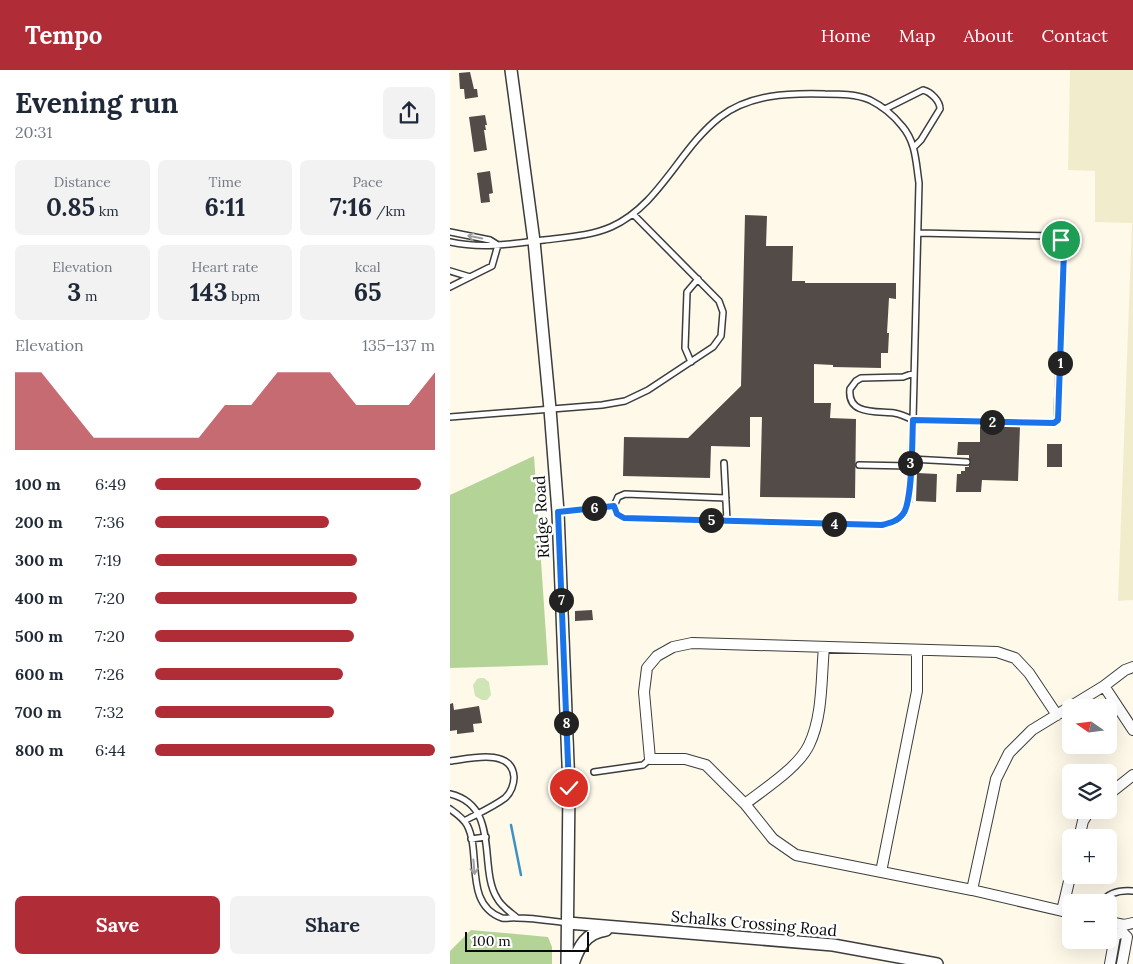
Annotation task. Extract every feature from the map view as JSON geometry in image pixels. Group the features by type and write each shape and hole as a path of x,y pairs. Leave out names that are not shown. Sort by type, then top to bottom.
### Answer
{"street":[{"name":"Ridge Road","path":"511,70 534,241 558,512 569,788 567,964"},
{"path":"1057,715 1029,673 1015,658 996,652 692,643 673,647 656,656 647,668 644,692 650,759 685,759 706,765 745,804 773,839 796,855 972,890 1062,911"},
{"path":"745,804 789,770 809,746 819,715 824,647"},
{"path":"882,872 917,691 917,650"},
{"path":"972,890 996,779 1009,753 1032,730 1133,666"},
{"path":"1104,686 1133,730"},
{"path":"1117,788 1133,775"},
{"name":"Schalks Crossing Road","path":"568,923 833,945 937,964"},
{"path":"574,964 581,944 588,936 596,932 620,928"},
{"path":"1110,964 1115,936 1128,931"},
{"path":"1122,964 1128,931"}],"lane":[{"path":"885,109 923,90 928,91 939,103 940,109 921,140 914,147"},
{"path":"450,242 462,245 498,245 588,235 612,226 633,214 651,197 699,137 720,117 741,105 767,97 793,93 847,94 869,100 885,109 903,127 914,147 919,183 913,420 908,500 904,514 893,522 882,525 727,521 624,518 617,514 614,506 618,497 625,494 726,498"},
{"path":"450,417 602,405 625,401 648,390 713,347 721,336 723,312 719,301 633,214"},
{"path":"450,232 490,240 498,245"},
{"path":"914,373 903,377 861,378 852,385 849,395 854,405 860,410 897,414 913,420 1054,423 1058,420 1064,250 1061,240 1053,236 918,234"},
{"path":"450,287 492,266 498,245"},
{"path":"450,271 470,277"},
{"path":"690,362 685,348 687,292 698,279"},
{"path":"911,459 967,462"},
{"path":"724,463 727,521"},
{"path":"859,465 910,466"},
{"path":"558,512 614,506"},
{"path":"450,761 490,756 505,761 511,768 514,776 510,792 505,797 464,821"},
{"path":"594,772 643,765 650,759"},
{"path":"450,794 464,799 477,814 486,837 492,886 497,899 516,918"},
{"path":"450,809 464,821 471,839 476,884 481,899 492,912 504,918 568,923"},
{"path":"471,839 486,837"},
{"path":"1113,894 1122,890 1133,891"}],"shaded area":[{"path":"1070,70 1133,70 1133,600 1118,601 1132,223 1095,222 1095,171 1068,170"}],"green space":[{"path":"534,456 548,665 450,668 450,495"},
{"path":"480,678 484,678 489,682 491,695 487,700 482,700 475,696 473,685"},
{"path":"471,930 548,937 552,947 552,964 450,964 450,951"}],"building":[{"path":"470,72 478,97 465,99 464,89 460,89 459,73"},
{"path":"485,115 487,125 485,125 486,130 484,130 487,150 474,152 469,117"},
{"path":"490,171 493,193 489,194 490,202 481,203 477,173"},
{"path":"745,215 767,216 766,246 793,246 792,281 805,281 805,283 896,283 896,299 889,298 888,353 881,353 881,368 833,367 833,365 814,364 814,403 831,403 830,418 856,419 855,498 760,497 762,417 750,417 750,447 711,446 710,478 623,476 624,437 688,438 741,386"},
{"path":"980,425 1020,426 1018,481 982,480 981,492 956,492 957,474 965,471 965,467 969,467 969,455 957,455 958,442 980,442"},
{"path":"1047,444 1062,444 1062,467 1047,467"},
{"path":"917,473 937,474 936,502 916,501"},
{"path":"592,610 593,620 575,621 575,611"},
{"path":"453,703 454,710 479,706 482,723 473,724 474,732 457,734 457,730 450,731 450,704"}],"waterway":[{"path":"511,825 521,875"}],"route":[{"path":"569,788 558,512 614,506 617,514 624,518 882,525 893,522 904,514 908,500 913,420 1054,423 1058,420 1064,250 1061,240"}]}
